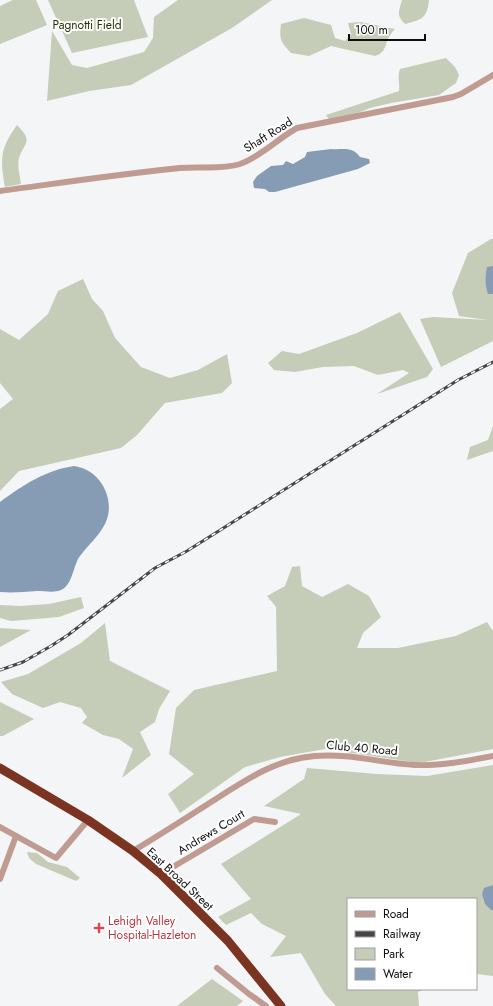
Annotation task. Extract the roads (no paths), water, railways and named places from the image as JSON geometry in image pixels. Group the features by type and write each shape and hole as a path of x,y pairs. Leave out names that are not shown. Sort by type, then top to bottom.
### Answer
{"highway":[{"name":"East Broad Street","path":"0,768 88,820 133,851 161,874 228,941 281,1006"}],"street":[{"name":"Shaft Road","path":"0,191 180,168 224,167 241,164 273,145 296,128 453,97 461,94 493,75"},
{"name":"Club 40 Road","path":"133,851 258,772 293,760 315,756 338,755 364,757 414,765 443,764 493,756"},
{"name":"Andrews Court","path":"161,874 254,819 275,822"},
{"path":"0,827 56,858 88,820"},
{"path":"0,879 3,862 16,836"},
{"path":"217,968 248,994 266,1006"}],"water":[{"path":"331,149 354,151 360,157 369,159 370,163 358,169 275,192 254,188 253,182 257,176 271,166 283,165 286,161 293,164 305,157 307,152"},
{"path":"493,266 493,294 488,294 486,271 487,267"},
{"path":"74,466 83,468 92,473 104,487 109,505 108,515 103,528 80,556 68,584 61,590 53,592 0,592 0,502 35,479 54,471"},
{"path":"493,885 493,910 491,910 485,904 482,894 484,888"}],"railway":[{"path":"0,670 23,662 51,646 68,635 155,568 187,551 458,380 493,362"}],"place":[{"name":"Lehigh Valley Hospital-Hazleton","path":"99,928"}],"park label":[{"name":"Pagnotti Field","path":"87,25"}]}
